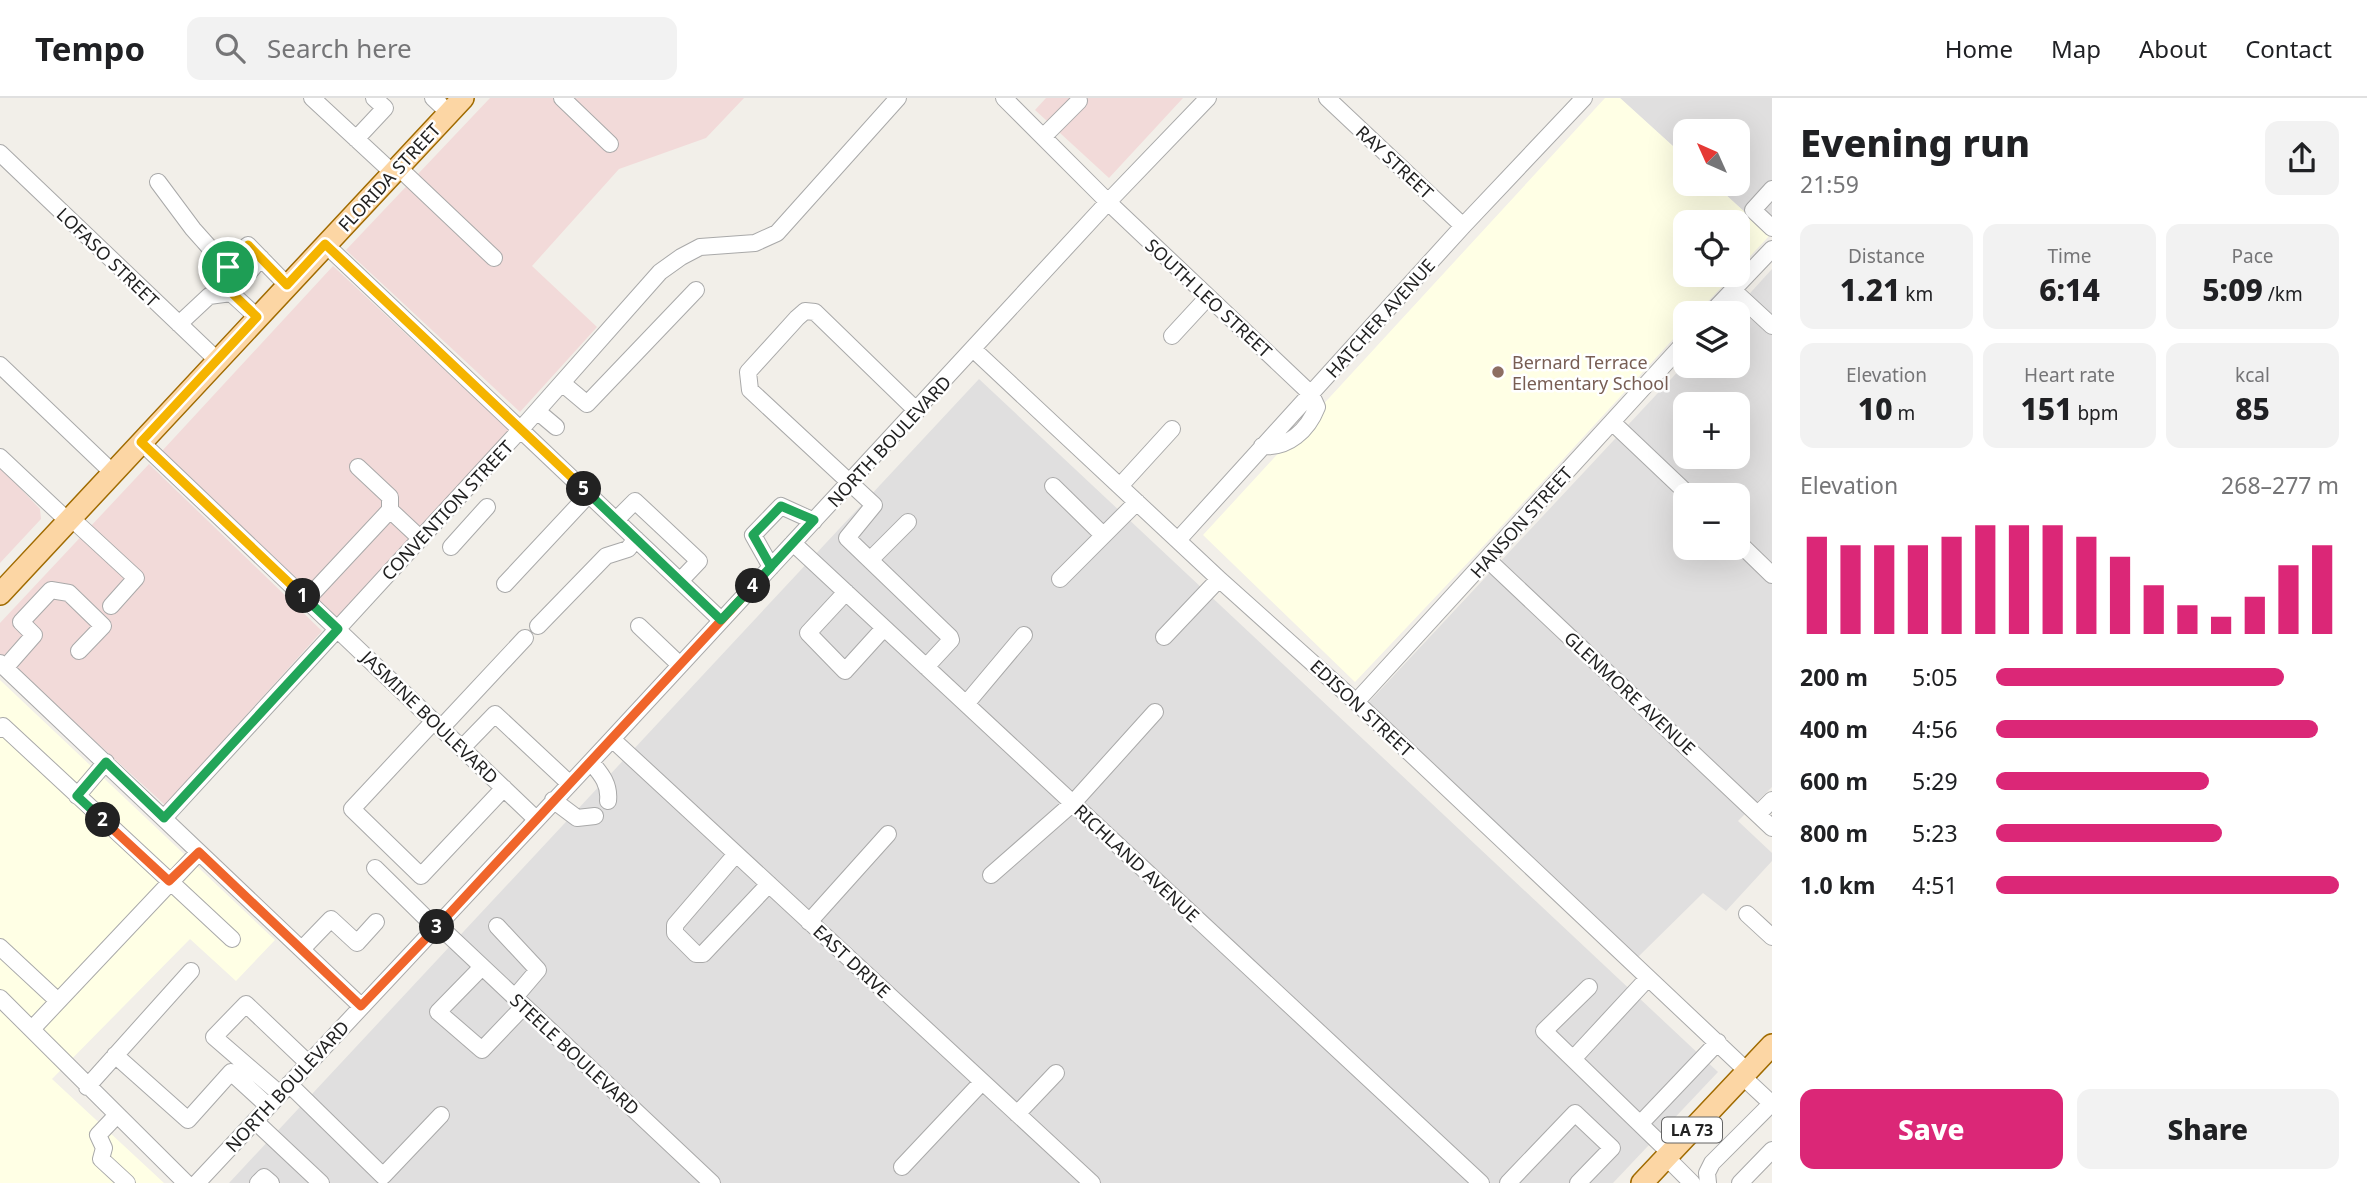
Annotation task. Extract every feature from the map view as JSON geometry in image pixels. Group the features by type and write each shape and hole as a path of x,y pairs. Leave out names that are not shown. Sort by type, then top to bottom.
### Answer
{"main road":[{"name":"FLORIDA STREET","path":"0,594 456,106"},
{"name":"LA 73","path":"1642,1183 1772,1045"}],"street":[{"path":"312,98 494,258"},
{"path":"356,139 385,108 374,98"},
{"path":"433,98 456,106"},
{"path":"562,98 610,144"},
{"name":"CONVENTION STREET","path":"164,818 522,429 660,272 700,247 755,243 776,233 898,98"},
{"name":"NORTH BOULEVARD","path":"197,1183 591,762 1108,202 1208,98"},
{"name":"RAY STREET","path":"1327,98 1463,226"},
{"name":"HATCHER AVENUE","path":"1178,540 1463,226 1584,98"},
{"name":"SOUTH LEO STREET","path":"1009,100 1108,202 1311,394"},
{"path":"1043,137 1079,101"},
{"name":"LOFASO STREET","path":"0,153 217,360"},
{"path":"158,182 193,229 228,267 237,287 257,317"},
{"path":"1772,189 1753,210 1772,228"},
{"path":"325,244 721,620"},
{"path":"228,267 248,245 287,285"},
{"path":"1723,301 1772,249"},
{"path":"179,324 208,296 237,287 261,258"},
{"path":"562,383 587,404 696,290"},
{"path":"1733,290 1772,326"},
{"path":"1172,337 1209,298"},
{"path":"916,411 814,312 805,311 797,317 753,363 748,372 750,390 874,505 847,538 950,636 951,640 926,667"},
{"name":"EDISON STREET","path":"973,349 1219,579 1356,702 1718,1042 1772,1104"},
{"name":"HANSON STREET","path":"1356,702 1673,355"},
{"path":"0,365 113,472"},
{"path":"537,411 556,427"},
{"path":"1612,422 1676,483"},
{"path":"1120,486 1172,429"},
{"name":"JASMINE BOULEVARD","path":"141,442 536,819"},
{"path":"0,457 136,578 111,606"},
{"path":"307,599 390,510 390,497 358,467"},
{"path":"1053,486 1104,535"},
{"path":"505,584 589,494"},
{"path":"616,520 635,501 699,561 680,581"},
{"path":"1060,579 1137,502"},
{"path":"771,567 753,535 762,525 781,506 814,520"},
{"path":"451,547 487,507"},
{"path":"449,508 469,527"},
{"path":"390,510 421,539"},
{"path":"870,560 908,522"},
{"path":"538,626 606,556 628,549 636,539"},
{"name":"RICHLAND AVENUE","path":"793,543 1478,1182"},
{"path":"1750,554 1772,575"},
{"name":"GLENMORE AVENUE","path":"1488,559 1772,828"},
{"path":"1164,637 1219,579"},
{"path":"79,651 103,626 69,593 51,590 21,622 34,635 2,665 361,1006"},
{"path":"846,592 808,633 845,671 884,628"},
{"path":"639,626 680,665"},
{"path":"966,704 1024,635"},
{"path":"504,788 421,876 352,810 525,638"},
{"path":"991,874 1073,803 1155,712"},
{"path":"462,748 495,714 570,784"},
{"path":"0,729 3,726 232,939"},
{"name":"EAST DRIVE","path":"612,739 1092,1183"},
{"path":"77,796 106,762"},
{"path":"591,762 606,781 608,801"},
{"path":"554,800 577,818 594,816"},
{"path":"1758,814 1772,800"},
{"path":"809,922 888,834"},
{"path":"32,1029 199,852"},
{"path":"736,855 675,925 675,933 696,954 703,954 769,884"},
{"name":"STEELE BOULEVARD","path":"374,868 712,1183"},
{"path":"1747,914 1772,937"},
{"path":"302,949 331,919 356,943 376,922"},
{"path":"482,967 438,1012 482,1050 520,1002 538,970 497,926"},
{"path":"0,947 58,1001"},
{"path":"87,1087 191,971"},
{"path":"1573,1059 1648,978"},
{"path":"1589,987 1544,1031 1640,1124 1692,1183"},
{"path":"0,998 186,1183"},
{"path":"308,1063 246,1004 215,1037 279,1095 383,1176 441,1115"},
{"path":"1640,1124 1718,1042"},
{"path":"116,1055 188,1121 231,1072 279,1095"},
{"path":"1017,1114 1056,1073"},
{"path":"902,1167 982,1082"},
{"path":"1708,1183 1707,1173 1712,1163 1772,1104"},
{"path":"1514,1181 1575,1113 1612,1149 1578,1183"},
{"path":"116,1116 98,1135 104,1148 100,1158 127,1183"},
{"path":"255,1121 321,1183"},
{"path":"1740,1183 1772,1150"},
{"path":"258,1183 264,1177 271,1183"}],"shaded area":[{"path":"490,98 744,98 706,138 619,169 532,266 597,327 520,412 346,250"},
{"path":"1046,98 1183,98 1109,178 1035,110"},
{"name":"Bernard Terrace Elementary School","path":"1605,98 1620,98 1673,146 1673,196 1727,196 1743,210 1673,210 1673,287 1722,287 1708,301 1673,301 1673,339 1355,682 1203,535"},
{"path":"1620,98 1772,98 1770,235 1750,217 1750,210 1743,210 1727,196 1750,196 1750,119 1673,119 1673,146"},
{"name":"Bernard Terrace Elementary School","path":"1750,217 1770,235 1750,256"},
{"path":"333,266 509,430 337,617 162,451"},
{"path":"1772,269 1772,787 1738,821 1772,853 1772,861 1726,911 1703,893 1638,957 1369,702 1673,377 1750,378 1750,301 1743,301"},
{"path":"979,379 1718,1072 1613,1183 229,1183"},
{"path":"149,464 322,631 165,805 0,654 0,623"},
{"path":"0,467 40,509 41,519 0,563"},
{"path":"0,680 275,940 236,981 190,939 52,1079 164,1183 0,1183"}],"place":[{"name":"Bernard Terrace Elementary School","path":"1498,372"}],"route":[{"path":"228,267 242,281 232,293 257,317 141,442 338,629 164,818 106,762 77,796 169,881 199,852 361,1006 612,739 721,620 771,567 814,520 781,506 753,535 771,567 721,620 325,244 287,285 248,245 228,267"}]}
